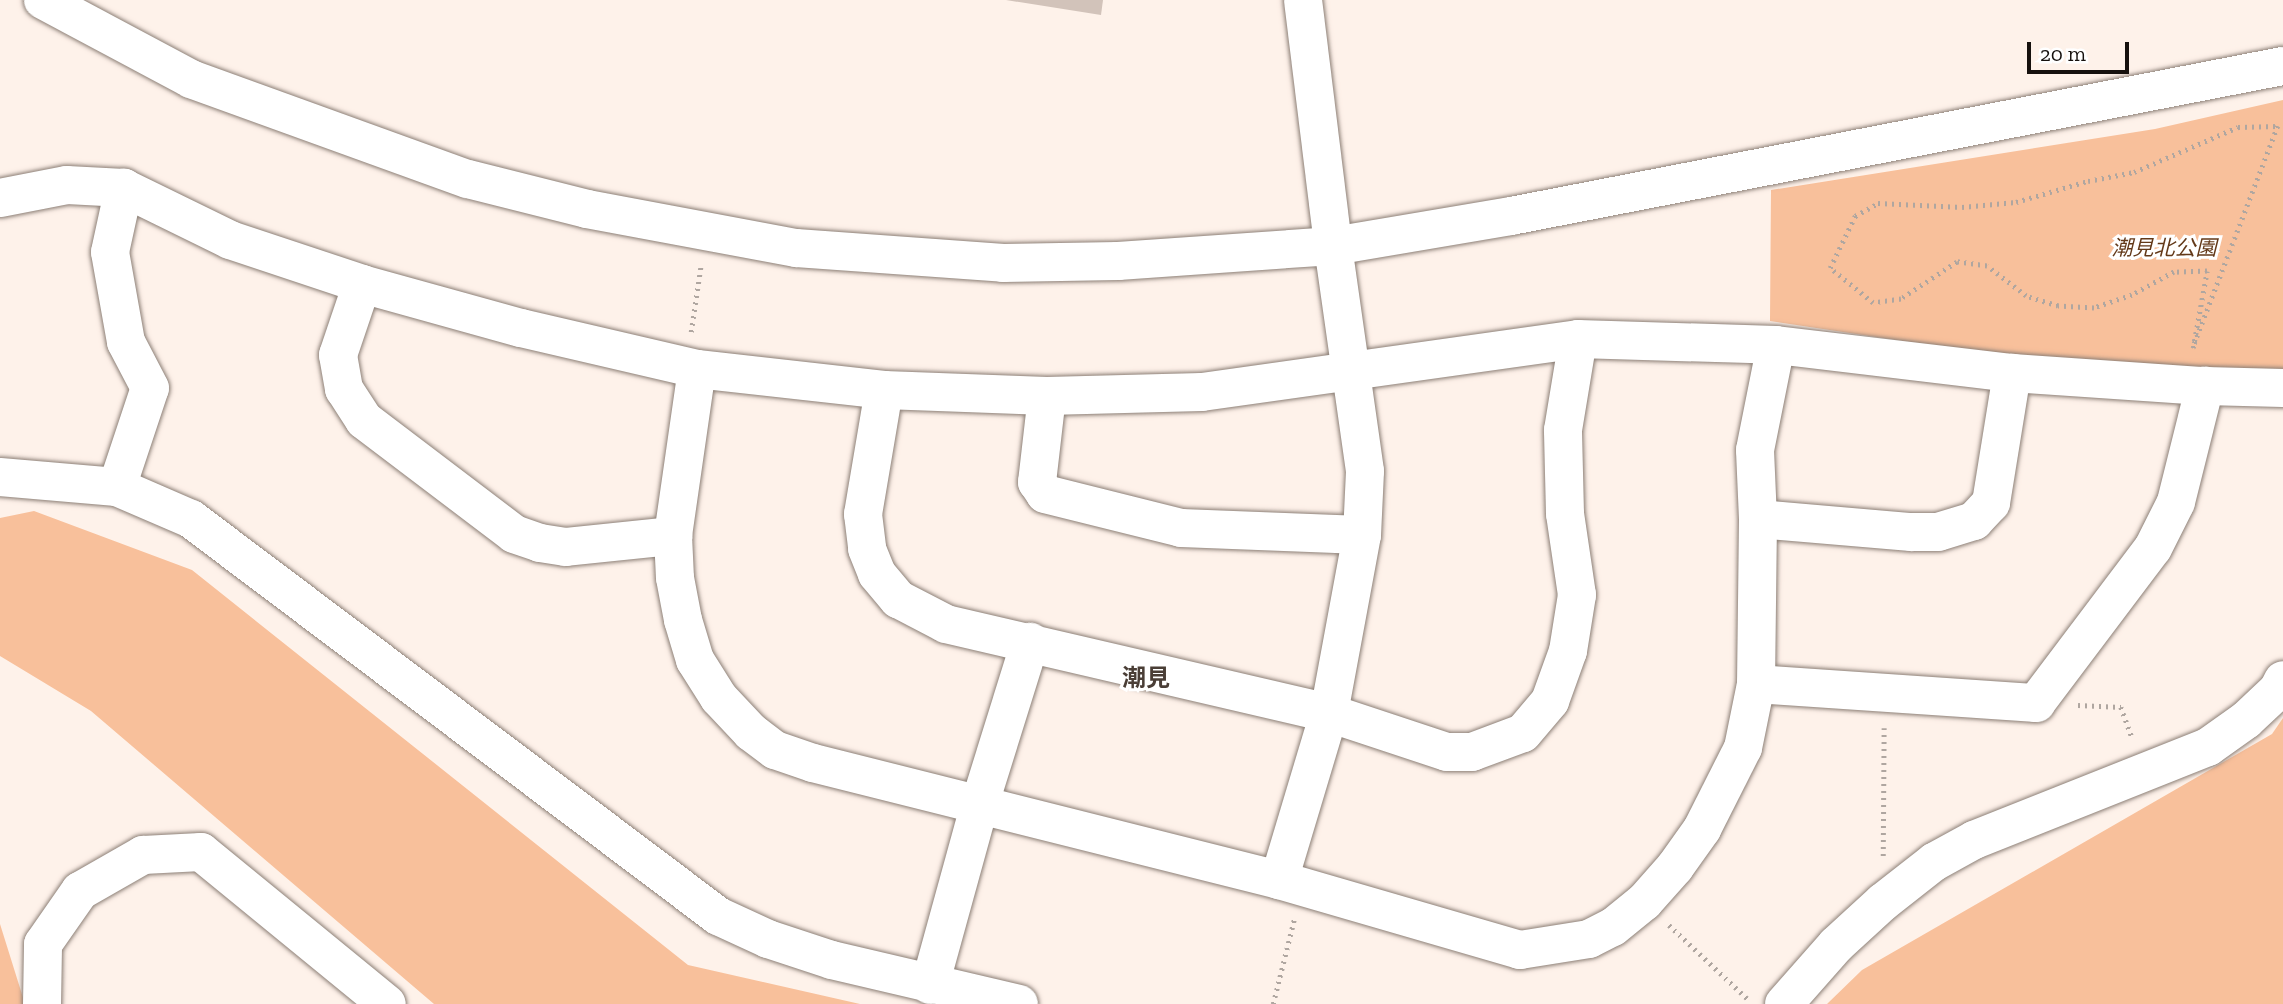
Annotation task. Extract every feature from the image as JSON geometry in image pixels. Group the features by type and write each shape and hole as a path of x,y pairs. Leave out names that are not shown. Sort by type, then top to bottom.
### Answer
{"street":[{"path":"43,0 191,79 468,179 587,209 796,248 1003,263 1118,261 1334,246 1511,216 2283,66"},
{"path":"1291,884 1329,713 1362,535 1365,471 1303,0"},
{"path":"0,198 67,185 124,188 230,240 362,284 521,328 697,369 884,390 1047,396 1202,392 1578,339 1776,345 2012,373 2205,386 2283,388"},
{"path":"117,487 150,388 126,342 110,252 124,188"},
{"path":"362,284 338,355 344,389 364,420 514,534 540,543 566,547 673,536"},
{"path":"884,390 863,514 867,549 877,574 898,600 946,624 1329,713 1447,752 1472,752 1523,733 1550,701 1568,651 1577,595 1565,514 1563,430 1578,339"},
{"path":"697,369 673,536 675,579 695,660 719,698 751,732 775,750 813,763 980,803 1291,884 1520,950 1589,939 1613,927 1644,902 1702,829 1743,748 1756,684 1758,519 1755,450 1776,345"},
{"path":"1758,519 1911,532 1938,532 1974,521 1991,503 2012,373"},
{"path":"1756,684 2035,703 2153,548 2176,502 2205,386"},
{"path":"1047,396 1037,482 1045,494 1181,528 1362,535"},
{"path":"0,477 117,487 191,519 718,916 781,943 930,985 1019,1004"},
{"path":"930,985 980,803 1030,642"},
{"path":"1784,1004 1836,945 1883,902 1934,862 1974,840 2145,775 2228,736 2277,690 2283,680"},
{"path":"42,1004 43,944 80,891 143,855 201,852 387,1004"}],"path":[{"path":"2278,126 2193,348 2207,271 2174,272 2132,295 2094,308 2059,306 2026,296 1987,266 1957,262 1901,299 1872,303 1830,268 1855,216 1878,203 1962,207 2016,202 2088,181 2134,172 2238,127 2278,126"},
{"path":"697,369 690,340 705,232"},
{"path":"1883,902 1884,692"},
{"path":"2035,703 2121,707 2145,775"},
{"path":"1273,1004 1291,884"},
{"path":"1644,902 1753,1004"}],"green space":[{"name":"潮見北公園","path":"2283,100 2283,374 2016,358 1770,321 1771,190 2155,129"},
{"path":"34,511 192,570 688,965 860,1004 434,1004 91,711 0,656 0,518"},
{"path":"2283,718 2283,1004 1827,1004 1862,970 2272,734"},
{"path":"0,924 25,1004 0,1004"}],"building":[{"path":"1006,0 1103,0 1101,15"}],"district":[{"name":"潮見","path":"1146,678"}]}
